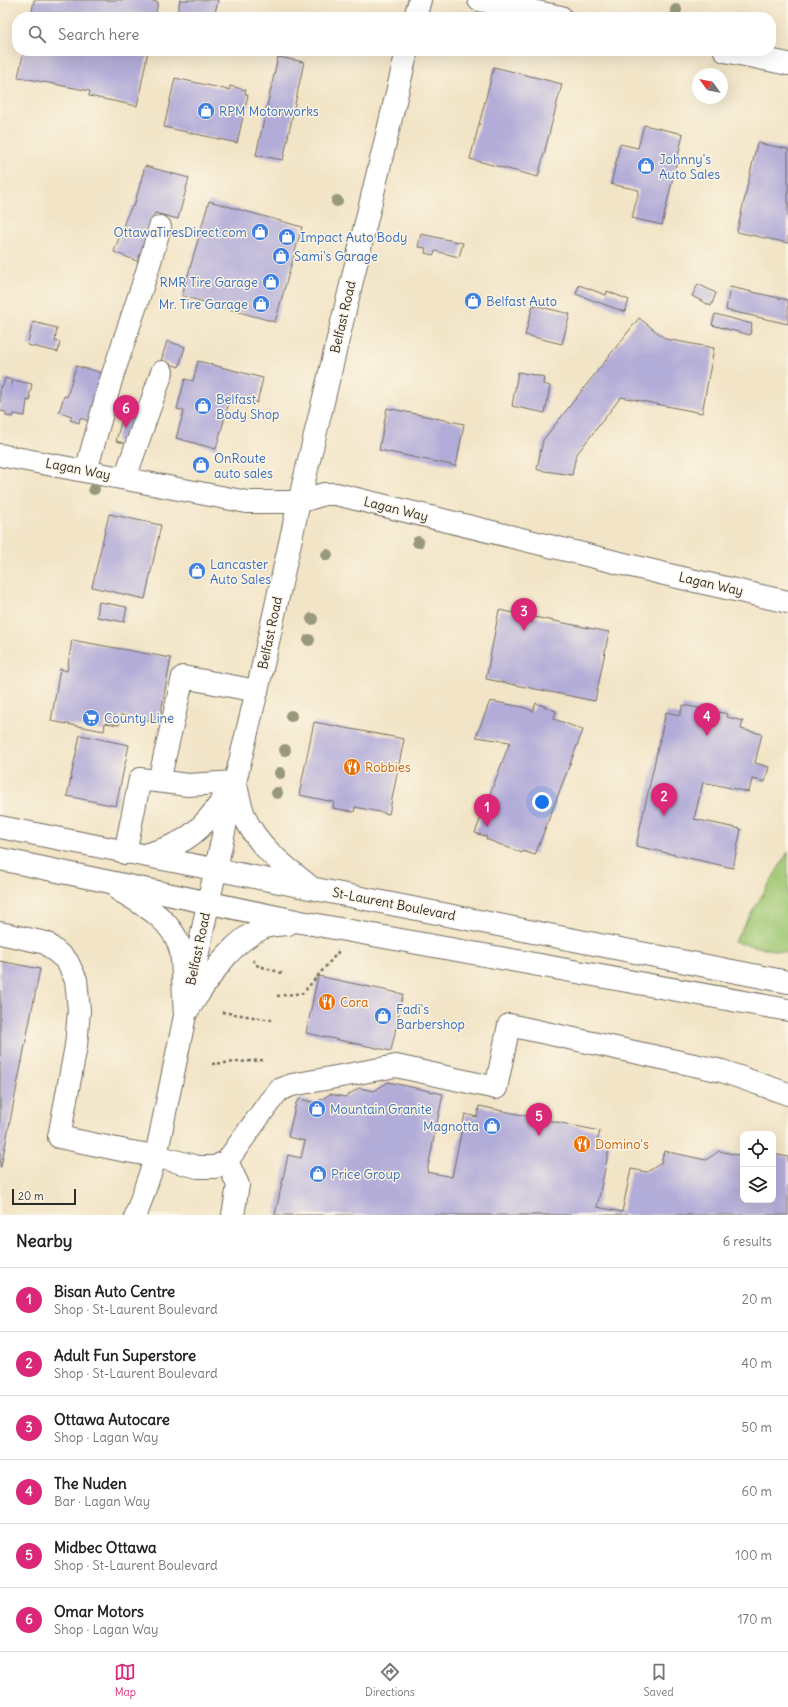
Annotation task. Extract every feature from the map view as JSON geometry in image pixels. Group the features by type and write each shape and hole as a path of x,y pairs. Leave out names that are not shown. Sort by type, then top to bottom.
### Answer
{"main road":[{"path":"416,12 420,0"},
{"path":"479,0 537,12"},
{"name":"Belfast Road","path":"136,1215 156,1156 208,904 235,782 299,502 406,56"},
{"path":"749,56 788,64"},
{"path":"86,470 111,380 146,275 160,227"},
{"path":"125,478 162,372"},
{"name":"Lagan Way","path":"0,455 86,470 247,502 299,502 324,494 336,494 669,575 788,602"},
{"path":"159,781 183,677 257,691"},
{"path":"140,779 188,785 235,782 199,829 190,836 177,844 133,854 140,779"},
{"path":"235,782 244,815 260,841 279,863 312,888"},
{"name":"St-Laurent Boulevard","path":"0,827 788,982"},
{"path":"0,859 208,904 301,922 788,1010"},
{"path":"100,880 144,904 170,928 181,952 185,1014"},
{"path":"185,1014 219,966 240,941 264,927 301,922"},
{"path":"0,933 46,943 67,960 76,980 79,1010 76,1046 59,1137 126,1152 156,1156 198,1167 214,1167 227,1161 279,1090 292,1085 396,1066 496,1088 509,1025 722,1071 788,1094"},
{"path":"227,1161 238,1185 233,1215"}],"path":[{"path":"277,996 303,993 344,946"},
{"path":"250,955 256,964 282,973"},
{"path":"222,1012 272,1020"},
{"path":"212,1064 264,1060"}],"green space":[{"path":"788,852 788,953 734,942"}],"building":[{"path":"34,0 148,0 158,2 156,12 32,12"},
{"path":"180,0 218,0 215,12 178,12"},
{"path":"23,56 147,56 137,106 89,96 90,91 18,77"},
{"path":"278,57 304,62 283,160 256,155"},
{"path":"494,67 562,84 538,177 470,159"},
{"name":"RPM Motorworks","path":"175,78 229,90 230,86 246,90 245,94 248,95 237,143 164,127"},
{"name":"Johnny's Auto Sales","path":"644,125 683,134 662,225 632,218 639,190 611,184 620,144 638,148"},
{"path":"757,143 788,149 788,243 737,232"},
{"path":"145,166 189,178 178,219 155,213 150,224 142,263 114,252 126,218 132,206 134,206"},
{"path":"209,201 302,227 275,322 182,296"},
{"path":"421,234 463,243 459,257 435,251 434,255 425,253 426,248 418,247"},
{"path":"698,284 716,293 711,306 692,296"},
{"path":"579,285 606,295 607,291 629,300 625,312 576,294"},
{"path":"730,287 788,300 788,324 726,310"},
{"path":"533,305 570,314 562,344 525,335"},
{"path":"715,314 752,324 750,335 712,325"},
{"path":"639,318 666,339 714,348 702,413 621,397 576,455 572,475 538,470 537,468 543,440"},
{"path":"33,322 57,328 55,341 60,342 58,352 27,345"},
{"path":"167,341 185,347 179,367 161,361"},
{"name":"Belfast Body Shop","path":"198,361 263,378 257,403 231,395 216,449 176,438 184,411 177,409 185,379 193,381"},
{"path":"76,366 103,373 89,421 80,418 79,423 70,420 72,416 59,412 64,396 67,397"},
{"path":"518,372 544,377 543,384 550,386 545,413 512,406"},
{"path":"5,378 12,380 11,388 13,380 32,384 29,397 31,397 30,401 27,400 25,416 14,414 13,417 6,416 6,412 0,411 0,386 3,386"},
{"path":"387,408 464,424 456,466 379,450"},
{"path":"124,411 135,415 128,444 116,441"},
{"path":"109,514 161,525 145,599 92,587"},
{"path":"99,602 127,607 124,622 97,617"},
{"path":"499,610 609,632 595,701 486,679"},
{"path":"72,640 171,658 159,722 120,715 119,725 105,723 104,731 51,721 60,669 67,671"},
{"path":"490,701 523,707 533,711 536,703 556,711 554,719 583,730 535,855 523,851 522,853 486,839 487,837 475,833 510,742 476,737"},
{"path":"683,705 728,714 727,717 743,721 741,729 762,734 755,763 769,767 765,782 752,779 749,792 703,782 694,819 741,829 733,868 636,846 666,712 680,715"},
{"name":"Robbies","path":"314,722 404,739 389,814 355,807 354,812 333,808 334,802 299,795"},
{"path":"80,735 129,745 116,806 67,796"},
{"path":"0,961 40,969 1,1167 0,1167"},
{"path":"318,976 403,994 391,1051 306,1033"},
{"path":"388,1082 443,1094 427,1172 452,1177 465,1114 477,1117 479,1106 600,1131 597,1142 610,1145 597,1207 622,1212 631,1169 647,1172 661,1163 664,1151 706,1160 719,1151 740,1155 740,1203 776,1203 776,1155 788,1157 788,1215 275,1215 288,1155 301,1158 305,1141 288,1137 296,1103 300,1099 316,1103 330,1094 345,1097 359,1088 374,1091"}],"place":[{"name":"RPM Motorworks","path":"206,111"},
{"name":"Johnny's Auto Sales","path":"646,166"},
{"name":"OttawaTiresDirect.com","path":"260,232"},
{"name":"Impact Auto Body","path":"287,237"},
{"name":"Sami's Garage","path":"281,256"},
{"name":"RMR Tire Garage","path":"271,282"},
{"name":"Belfast Auto","path":"473,301"},
{"name":"Mr. Tire Garage","path":"261,304"},
{"name":"Belfast Body Shop","path":"203,406"},
{"name":"Omar Motors","path":"126,428"},
{"name":"OnRoute auto sales","path":"201,465"},
{"name":"Lancaster Auto Sales","path":"197,571"},
{"name":"Ottawa Autocare","path":"524,631"},
{"name":"County Line","path":"91,718"},
{"name":"The Nuden","path":"707,736"},
{"name":"Robbies","path":"352,767"},
{"name":"Adult Fun Superstore","path":"664,816"},
{"name":"Bisan Auto Centre","path":"487,827"},
{"name":"Cora","path":"327,1002"},
{"name":"Fadi's Barbershop","path":"383,1016"},
{"name":"Mountain Granite","path":"317,1109"},
{"name":"Magnotta","path":"492,1126"},
{"name":"Midbec Ottawa","path":"539,1136"},
{"name":"Domino's","path":"582,1144"},
{"name":"Price Group","path":"318,1174"}]}
